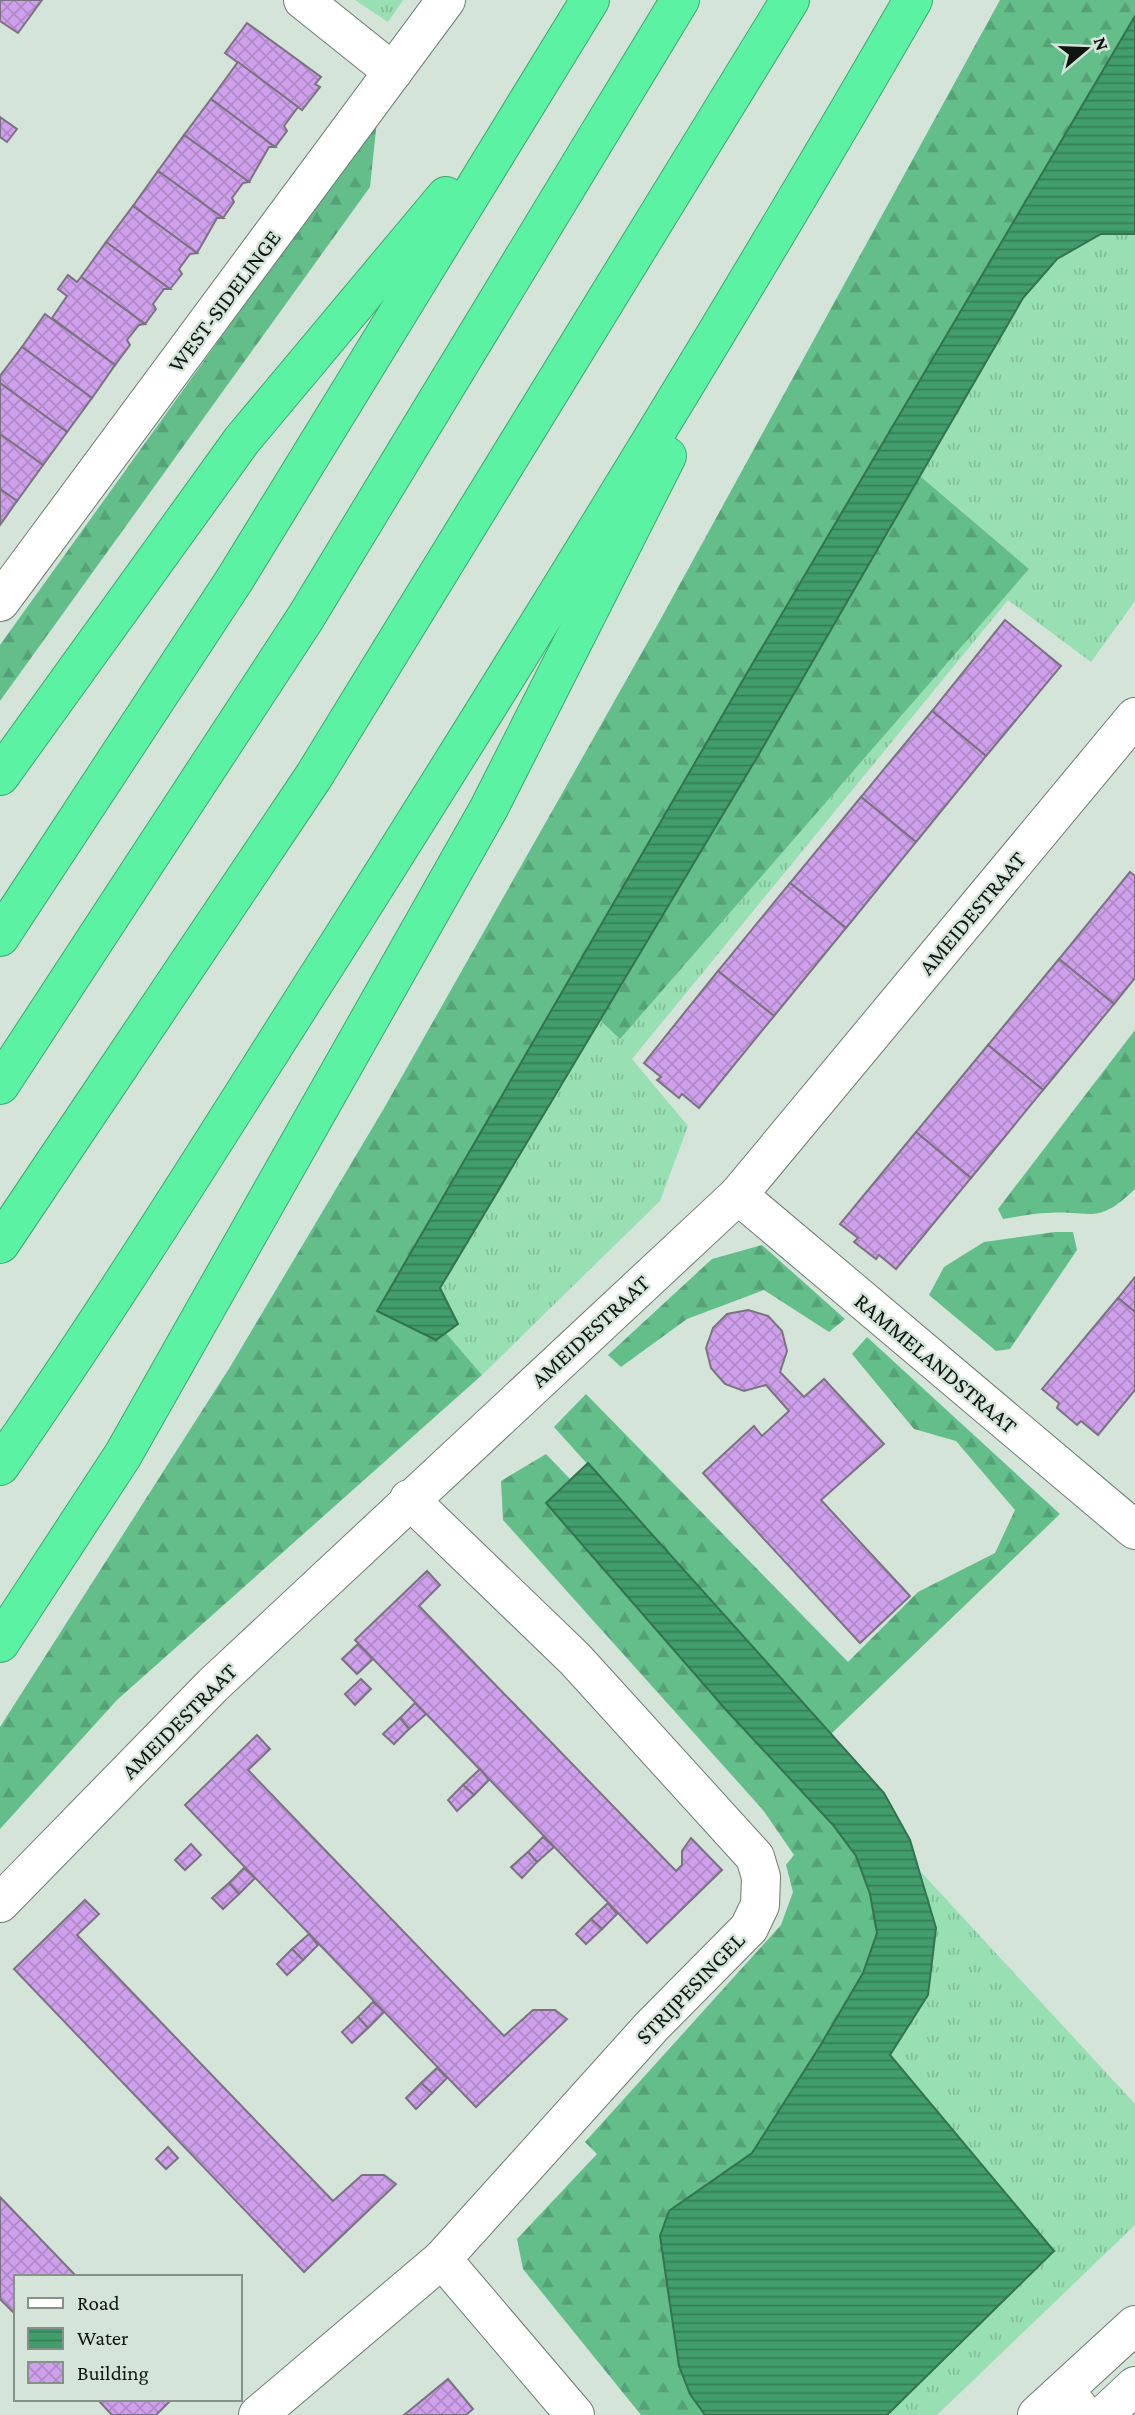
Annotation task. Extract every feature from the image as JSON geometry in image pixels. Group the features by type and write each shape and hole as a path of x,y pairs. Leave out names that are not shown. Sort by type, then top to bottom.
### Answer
{"highway":[{"path":"0,937 235,579 590,0"},
{"path":"0,1085 306,617 680,0"},
{"path":"0,1244 314,776 790,0"},
{"path":"0,1466 69,1368 442,781 794,204 913,0"},
{"path":"0,776 242,440 529,98"},
{"path":"0,1643 123,1455 489,808 794,204"}],"street":[{"path":"303,0 393,72"},
{"name":"WEST-SIDELINGE","path":"0,602 446,0"},
{"name":"AMEIDESTRAAT","path":"0,1903 212,1685 738,1195 1135,717"},
{"name":"RAMMELANDSTRAAT","path":"738,1195 1134,1526"},
{"name":"STRIJPESINGEL","path":"258,2415 442,2259 652,2026 748,1928 760,1905 761,1877 755,1857 575,1659 409,1499"},
{"path":"442,2259 575,2415"},
{"path":"1062,2407 1135,2325"},
{"path":"1104,2415 1135,2386"}],"green space":[{"path":"355,0 403,0 388,22"},
{"path":"1000,0 1135,0 1135,16 747,673 377,1311 436,1340 446,1333 482,1375 117,1700 0,1829 0,1727 230,1367 383,1110 658,624"},
{"path":"377,120 370,187 0,701 0,645"},
{"path":"1102,234 1135,234 1135,601 1091,662 1008,600 632,1059 688,1126 660,1201 482,1375 446,1333 457,1324 440,1288 600,1020 620,1038 1029,569 920,476 1023,298 1057,259"},
{"path":"920,476 1029,569 620,1039 600,1020"},
{"path":"1135,1030 1135,1189 1112,1208 1094,1214 1042,1213 1003,1219 998,1209"},
{"path":"1073,1232 1077,1250 1010,1349 996,1351 929,1295 944,1267 984,1242"},
{"path":"762,1245 845,1319 829,1332 764,1290 687,1319 621,1367 608,1355 712,1259"},
{"path":"867,1337 1060,1514 831,1734 554,1427 586,1394 848,1662 918,1592 995,1553 1015,1510 956,1441 914,1429 852,1354"},
{"path":"546,1454 570,1479 546,1503 727,1711 833,1825 856,1856 870,1894 877,1933 863,1973 752,2153 669,2211 660,2235 679,2366 690,2394 705,2415 641,2415 523,2269 517,2239 597,2154 585,2142 781,1925 793,1892 786,1865 794,1855 763,1810 503,1520 501,1481"},
{"path":"921,1872 1135,2104 1135,2225 937,2415 887,2415 1054,2251 890,2055 928,1994 936,1928"}],"water":[{"path":"1135,16 1135,234 1101,234 1057,259 1023,298 759,754 440,1288 458,1324 436,1340 377,1311 747,673"},
{"path":"588,1463 884,1793 910,1840 936,1928 928,1995 890,2055 1054,2251 887,2415 705,2415 690,2394 679,2366 660,2236 669,2211 752,2153 863,1973 877,1933 870,1894 856,1856 833,1825 727,1711 546,1503"}],"building":[{"path":"0,0 42,0 18,33 0,21"},
{"path":"247,23 321,77 315,84 320,87 302,110 225,53"},
{"path":"238,62 298,107 284,126 287,131 275,147 211,99"},
{"path":"211,99 275,147 269,147 249,182 184,135"},
{"path":"0,117 17,129 7,142 0,137"},
{"path":"184,135 249,182 243,183 232,198 234,202 223,218 158,171"},
{"path":"158,171 223,218 217,218 197,253 133,206"},
{"path":"133,206 197,253 190,254 179,269 182,274 170,289 106,242"},
{"path":"106,242 170,289 164,289 153,304 156,309 145,324 81,277"},
{"path":"68,275 77,282 81,277 145,324 139,325 127,340 130,345 115,365 52,318 67,296 58,289"},
{"path":"45,314 115,365 92,398 22,347"},
{"path":"22,347 92,398 67,432 0,383 0,376"},
{"path":"0,383 67,432 43,465 0,434"},
{"path":"0,434 43,465 17,501 0,489"},
{"path":"0,489 17,501 0,525"},
{"path":"1005,620 1061,666 986,756 932,711"},
{"path":"932,711 986,756 916,842 861,797"},
{"path":"861,797 916,842 846,928 790,883"},
{"path":"1130,872 1135,876 1135,978 1114,1004 1059,959"},
{"path":"790,883 846,928 774,1016 718,971"},
{"path":"1059,959 1114,1004 1043,1090 988,1045"},
{"path":"718,971 774,1016 699,1108 682,1094 679,1098 657,1080 661,1077 644,1063"},
{"path":"988,1045 1043,1090 971,1178 916,1132"},
{"path":"916,1132 971,1178 896,1269 879,1255 876,1259 854,1242 858,1238 840,1224"},
{"path":"1135,1277 1135,1312 1118,1298"},
{"path":"1118,1298 1135,1312 1135,1390 1098,1435 1081,1421 1077,1425 1057,1408 1059,1403 1042,1389"},
{"path":"748,1310 768,1316 782,1331 787,1351 780,1372 804,1397 824,1379 884,1444 821,1500 910,1596 860,1643 703,1473 754,1426 762,1436 789,1411 766,1385 744,1391 725,1384 711,1368 706,1348 713,1328 727,1314"},
{"path":"427,1571 440,1585 419,1606 676,1871 682,1865 682,1851 691,1838 722,1870 647,1943 355,1640"},
{"path":"358,1644 373,1659 357,1674 342,1659"},
{"path":"361,1679 371,1689 355,1705 345,1694"},
{"path":"415,1703 426,1714 409,1729 400,1718"},
{"path":"400,1718 409,1729 394,1744 383,1734"},
{"path":"257,1735 270,1749 248,1770 504,2036 533,2010 555,2010 567,2019 476,2107 185,1805"},
{"path":"480,1769 489,1780 474,1795 463,1785"},
{"path":"463,1785 474,1795 457,1811 448,1800"},
{"path":"543,1837 554,1847 537,1862 528,1852"},
{"path":"191,1844 201,1855 185,1870 175,1860"},
{"path":"528,1852 537,1862 522,1878 511,1867"},
{"path":"244,1868 255,1878 239,1894 229,1883"},
{"path":"229,1883 239,1894 223,1909 212,1898"},
{"path":"85,1900 99,1914 77,1935 333,2201 362,2175 384,2175 396,2184 304,2272 14,1969"},
{"path":"608,1903 617,1914 602,1929 591,1919"},
{"path":"591,1919 602,1929 586,1944 576,1934"},
{"path":"309,1934 318,1945 303,1960 292,1949"},
{"path":"292,1949 303,1960 287,1975 277,1964"},
{"path":"373,2002 384,2012 368,2028 358,2017"},
{"path":"358,2017 368,2028 352,2043 342,2032"},
{"path":"437,2068 447,2078 432,2093 421,2083"},
{"path":"421,2083 432,2093 416,2109 406,2098"},
{"path":"168,2147 178,2158 166,2169 156,2159"},
{"path":"0,2197 75,2275 14,2275 14,2313 0,2299"},
{"path":"448,2379 473,2409 466,2415 404,2415"},
{"path":"99,2401 170,2401 156,2415 112,2415"}]}
